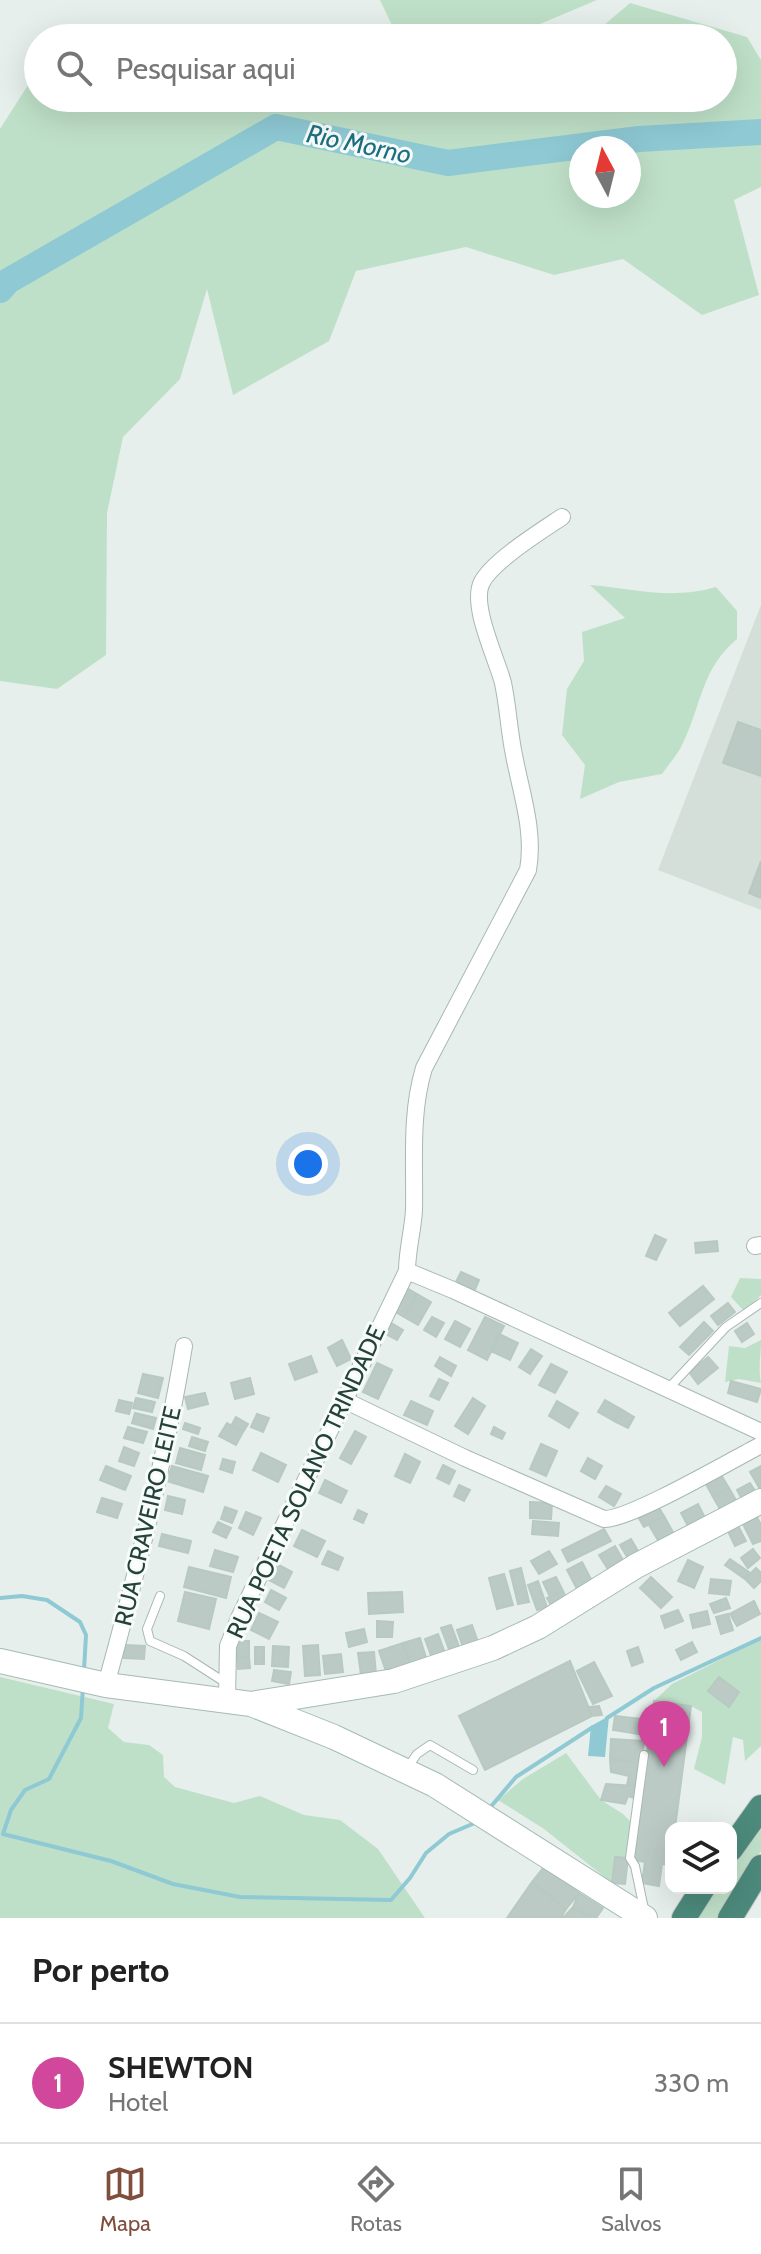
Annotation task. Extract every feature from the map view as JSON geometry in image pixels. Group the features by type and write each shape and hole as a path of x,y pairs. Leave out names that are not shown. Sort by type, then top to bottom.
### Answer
{"highway":[{"path":"737,1841 761,1807"},
{"path":"730,1918 761,1867"},
{"path":"684,1918 699,1894"}],"main road":[{"path":"251,1704 394,1681 493,1648 538,1627 636,1566 761,1501"},
{"path":"0,1661 91,1682 227,1691 435,1785 646,1918"}],"street":[{"name":"RUA POETA SOLANO TRINDADE","path":"227,1691 228,1646 239,1618 407,1271 414,1212 415,1118 418,1087 424,1068 528,870 531,854 527,815 503,683 481,613 481,583 521,546 562,517"},
{"path":"407,1271 761,1432"},
{"name":"RUA CRAVEIRO LEITE","path":"91,1682 130,1600 172,1418 184,1346"},
{"path":"344,1400 604,1519 613,1519 639,1508 761,1445"}],"lane":[{"path":"668,1389 726,1327 761,1303"},
{"path":"160,1596 147,1629 150,1641 184,1656 227,1691"},
{"path":"406,1771 417,1754 430,1745 473,1770"},
{"path":"644,1755 630,1858 635,1866 646,1918"}],"shaded area":[{"path":"761,605 761,910 658,870"}],"green space":[{"path":"380,0 597,0 540,24 391,24"},
{"path":"630,3 702,24 605,24"},
{"path":"737,34 747,37 761,60 761,187 734,200 759,295 702,315 623,259 554,275 466,247 356,271 329,341 233,395 207,289 180,379 123,437 107,513 106,655 57,689 0,681 0,129 24,91 24,112 737,112"},
{"path":"590,585 668,593 716,587 737,611 737,639 716,662 683,743 662,774 619,782 580,799 585,765 562,735 567,689 584,661 582,632 625,618"},
{"path":"740,1278 761,1279 761,1295 745,1312 731,1297"},
{"path":"761,1340 761,1383 739,1379 725,1382 729,1346 745,1348"},
{"path":"761,1639 761,1746 745,1761 743,1740 733,1737 725,1785 694,1769 702,1737 702,1712 691,1706 654,1701 672,1684"},
{"path":"0,1677 114,1704 108,1728 124,1742 149,1745 163,1755 164,1777 175,1787 234,1803 260,1796 304,1815 340,1820 378,1849 425,1918 0,1918"},
{"path":"566,1753 601,1800 633,1824 633,1860 615,1857 612,1883 544,1829 498,1800 523,1779"},
{"path":"761,1814 761,1851 737,1888 737,1849"},
{"path":"706,1894 733,1894 718,1918 690,1918"}],"water":[{"path":"609,1716 605,1757 588,1756 591,1726"}],"building":[{"path":"738,722 761,730 761,776 723,763"},
{"path":"761,861 761,898 749,893"},
{"path":"655,1235 666,1240 656,1260 646,1256"},
{"path":"717,1241 718,1251 696,1253 695,1243"},
{"path":"461,1272 479,1280 474,1292 455,1284"},
{"path":"703,1286 714,1299 680,1326 669,1313"},
{"path":"405,1287 417,1294 404,1317 392,1310"},
{"path":"417,1294 431,1302 418,1325 404,1317"},
{"path":"728,1303 735,1312 718,1325 711,1316"},
{"path":"432,1317 444,1323 436,1337 424,1330"},
{"path":"485,1317 504,1326 487,1360 468,1350"},
{"path":"388,1321 403,1330 397,1340 382,1332"},
{"path":"455,1321 470,1329 460,1347 445,1339"},
{"path":"704,1322 713,1331 689,1355 680,1347"},
{"path":"747,1323 754,1334 742,1342 735,1331"},
{"path":"499,1334 518,1343 510,1360 491,1351"},
{"path":"342,1340 351,1359 337,1366 328,1348"},
{"path":"531,1349 542,1356 530,1374 519,1367"},
{"path":"311,1356 317,1372 295,1380 289,1364"},
{"path":"440,1357 456,1366 451,1376 435,1366"},
{"path":"708,1357 718,1368 698,1384 689,1372"},
{"path":"377,1363 392,1370 378,1399 363,1392"},
{"path":"551,1364 567,1372 555,1393 539,1385"},
{"path":"143,1374 163,1378 158,1398 138,1393"},
{"path":"250,1378 254,1394 235,1399 231,1383"},
{"path":"439,1379 448,1383 439,1400 430,1396"},
{"path":"731,1381 761,1389 757,1402 728,1393"},
{"path":"205,1393 208,1404 188,1409 185,1397"},
{"path":"136,1398 155,1402 152,1412 133,1408"},
{"path":"473,1398 485,1406 468,1434 455,1426"},
{"path":"119,1400 132,1403 129,1414 116,1411"},
{"path":"605,1400 621,1409 614,1421 598,1412"},
{"path":"411,1401 433,1411 427,1425 404,1415"},
{"path":"557,1401 578,1413 569,1428 549,1416"},
{"path":"621,1409 634,1417 628,1428 614,1421"},
{"path":"135,1413 156,1418 153,1429 132,1423"},
{"path":"257,1414 269,1418 263,1432 251,1427"},
{"path":"236,1417 248,1424 243,1432 231,1426"},
{"path":"185,1423 200,1428 198,1434 183,1429"},
{"path":"227,1423 243,1432 236,1445 219,1436"},
{"path":"128,1427 147,1432 143,1443 124,1438"},
{"path":"494,1427 505,1433 502,1439 491,1434"},
{"path":"355,1431 366,1437 351,1464 340,1458"},
{"path":"192,1437 208,1442 205,1451 189,1446"},
{"path":"541,1444 557,1451 546,1476 530,1469"},
{"path":"124,1447 139,1453 134,1466 119,1461"},
{"path":"180,1448 205,1455 201,1470 176,1463"},
{"path":"261,1453 286,1465 278,1482 253,1470"},
{"path":"405,1454 420,1462 410,1483 395,1476"},
{"path":"588,1458 602,1466 595,1479 581,1471"},
{"path":"223,1459 235,1462 232,1473 220,1469"},
{"path":"443,1465 455,1471 449,1484 437,1478"},
{"path":"106,1466 131,1476 125,1490 100,1480"},
{"path":"172,1466 208,1476 203,1492 167,1481"},
{"path":"761,1466 761,1491 750,1472"},
{"path":"721,1475 729,1488 713,1497 706,1484"},
{"path":"325,1480 347,1491 341,1503 319,1493"},
{"path":"750,1483 757,1494 743,1501 737,1490"},
{"path":"459,1485 470,1490 464,1501 454,1496"},
{"path":"606,1486 621,1494 614,1506 599,1497"},
{"path":"729,1488 737,1502 721,1511 713,1497"},
{"path":"168,1496 185,1500 182,1514 165,1510"},
{"path":"102,1498 122,1504 117,1518 97,1512"},
{"path":"530,1502 552,1503 551,1519 530,1518"},
{"path":"698,1504 705,1518 688,1526 681,1513"},
{"path":"658,1506 664,1516 644,1527 638,1517"},
{"path":"225,1507 237,1511 232,1523 221,1519"},
{"path":"358,1510 367,1514 363,1523 354,1519"},
{"path":"246,1512 261,1518 253,1535 239,1528"},
{"path":"664,1516 674,1534 659,1542 649,1525"},
{"path":"757,1517 761,1525 761,1541 753,1544 743,1524"},
{"path":"533,1521 559,1523 558,1536 532,1534"},
{"path":"218,1522 231,1528 226,1538 213,1532"},
{"path":"736,1522 746,1541 735,1546 726,1527"},
{"path":"604,1529 611,1541 568,1562 562,1550"},
{"path":"302,1530 325,1541 317,1557 294,1546"},
{"path":"162,1534 191,1541 188,1553 159,1546"},
{"path":"631,1539 638,1551 627,1557 620,1545"},
{"path":"615,1546 624,1562 609,1571 599,1555"},
{"path":"753,1549 760,1558 748,1568 741,1558"},
{"path":"215,1550 238,1557 233,1572 210,1566"},
{"path":"328,1551 343,1558 338,1570 322,1564"},
{"path":"549,1551 557,1564 539,1574 531,1561"},
{"path":"730,1559 749,1572 745,1579 725,1565"},
{"path":"688,1560 703,1567 694,1588 678,1581"},
{"path":"582,1562 593,1583 578,1591 567,1570"},
{"path":"275,1563 292,1572 284,1588 267,1579"},
{"path":"189,1567 231,1577 226,1598 184,1587"},
{"path":"521,1568 529,1602 518,1604 510,1571"},
{"path":"756,1568 761,1573 761,1581 754,1588 745,1579"},
{"path":"504,1574 513,1605 497,1609 489,1578"},
{"path":"556,1577 563,1591 550,1597 543,1582"},
{"path":"651,1577 672,1597 661,1608 640,1588"},
{"path":"711,1579 731,1581 729,1595 709,1593"},
{"path":"538,1581 547,1607 537,1610 528,1585"},
{"path":"271,1590 286,1598 279,1610 265,1602"},
{"path":"563,1591 567,1600 552,1607 547,1598"},
{"path":"185,1592 216,1599 209,1629 178,1621"},
{"path":"402,1592 403,1612 369,1614 368,1593"},
{"path":"726,1598 730,1608 714,1613 710,1604"},
{"path":"754,1601 760,1614 737,1626 730,1614"},
{"path":"678,1610 683,1621 665,1628 661,1616"},
{"path":"707,1611 710,1624 693,1628 690,1615"},
{"path":"259,1613 278,1622 269,1639 251,1630"},
{"path":"728,1614 733,1630 721,1634 716,1617"},
{"path":"377,1621 393,1622 392,1637 377,1637"},
{"path":"451,1625 460,1649 450,1652 441,1628"},
{"path":"472,1625 478,1642 463,1647 457,1630"},
{"path":"364,1629 367,1642 349,1647 346,1633"},
{"path":"438,1634 445,1653 432,1658 425,1639"},
{"path":"420,1638 427,1661 411,1667 403,1643"},
{"path":"237,1641 249,1641 249,1657 237,1657"},
{"path":"692,1642 697,1652 681,1660 676,1650"},
{"path":"403,1643 411,1667 387,1674 379,1651"},
{"path":"125,1645 145,1646 144,1659 124,1658"},
{"path":"318,1645 320,1675 305,1676 303,1646"},
{"path":"273,1646 289,1647 288,1667 272,1666"},
{"path":"255,1647 264,1647 264,1664 255,1664"},
{"path":"638,1647 643,1662 632,1666 627,1651"},
{"path":"374,1652 376,1674 361,1675 358,1653"},
{"path":"341,1654 343,1672 325,1674 323,1656"},
{"path":"237,1657 249,1657 250,1668 238,1669"},
{"path":"570,1661 592,1716 485,1770 459,1716"},
{"path":"594,1662 612,1696 593,1704 577,1671"},
{"path":"274,1670 291,1672 289,1684 272,1681"},
{"path":"719,1677 739,1692 729,1707 708,1691"},
{"path":"654,1701 691,1706 676,1822 665,1822 665,1864 662,1864 659,1886 642,1883 645,1862 633,1860"},
{"path":"599,1706 602,1715 592,1716 588,1707"},
{"path":"615,1716 641,1719 639,1734 613,1730"},
{"path":"611,1739 644,1741 641,1763 610,1759"},
{"path":"610,1759 641,1763 634,1786 627,1785 629,1776 611,1772"},
{"path":"606,1784 634,1786 634,1798 628,1796 625,1804 601,1800"},
{"path":"615,1857 628,1858 625,1884 612,1883"},
{"path":"544,1867 579,1893 566,1909 532,1882"},
{"path":"532,1882 566,1909 561,1918 507,1918"},
{"path":"579,1893 603,1908 596,1918 573,1907"},
{"path":"573,1907 591,1918 563,1918"}],"waterway":[{"name":"Rio Morno","path":"0,290 8,281 276,127 448,163 639,139 761,132"},
{"path":"0,1598 22,1596 47,1600 80,1622 86,1635 84,1670"},
{"path":"607,1718 654,1688 761,1638"},
{"path":"83,1687 81,1718 49,1779 25,1790 11,1810 3,1834 111,1861 173,1884 240,1897 391,1900 426,1853 449,1834 477,1822"},
{"path":"488,1810 516,1777 593,1727"}],"place":[{"name":"SHEWTON","path":"664,1767"}]}
